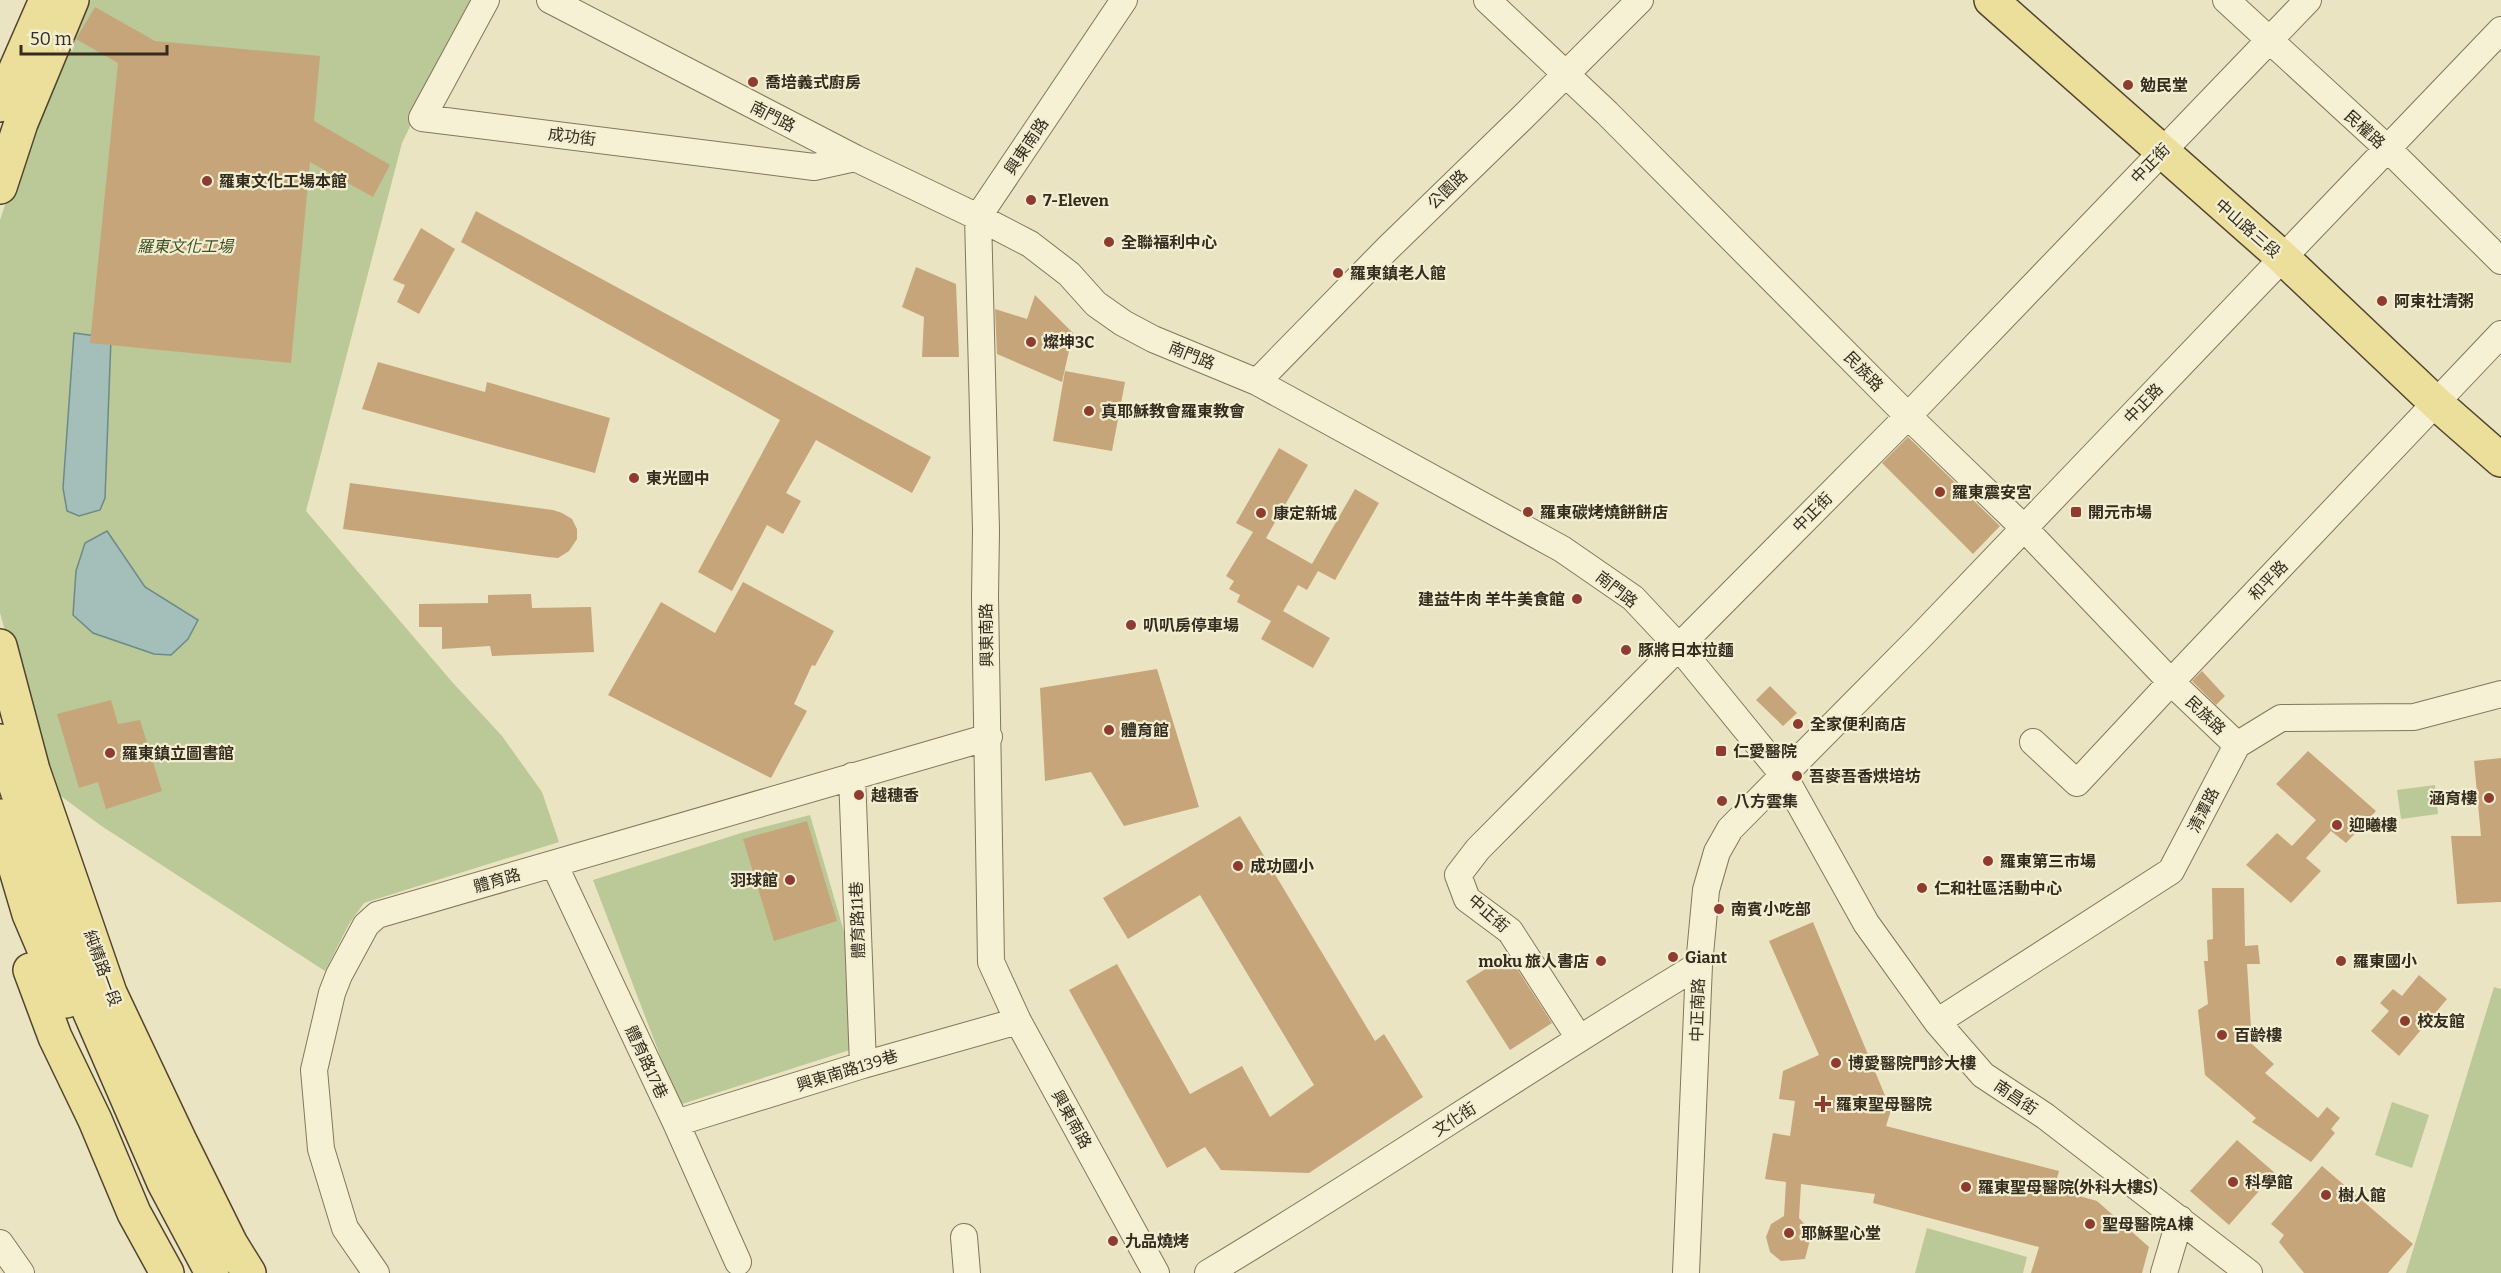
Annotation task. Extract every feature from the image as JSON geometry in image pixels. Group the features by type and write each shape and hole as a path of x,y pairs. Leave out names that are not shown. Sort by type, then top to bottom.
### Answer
{"main road":[{"path":"0,53 23,0"},
{"path":"0,187 7,113 46,0"},
{"path":"7,113 72,0"},
{"name":"中山路三段","path":"1992,0 2282,257 2436,403 2501,460"},
{"name":"純精路一段","path":"0,646 33,770 110,993 231,1244 249,1273"},
{"name":"純精路一段","path":"0,741 54,898 87,1006 164,1183 212,1273"},
{"path":"0,816 29,914 132,1156 190,1273"},
{"path":"0,886 55,1037 95,1120 134,1213 167,1273"}],"street":[{"name":"成功街","path":"486,0 422,118 814,167 855,158"},
{"name":"南門路","path":"550,0 855,158 1030,244 1069,274 1096,304 1124,323 1153,339 1257,382 1562,549 1633,598 1678,646 1784,776"},
{"name":"興東南路","path":"1124,0 978,217 989,737 991,962 1018,1021 1156,1273"},
{"name":"民族路","path":"1488,0 1567,74 1908,416 2024,528 2170,682 2237,745"},
{"name":"公園路","path":"1257,382 1438,197 1567,74 1640,0"},
{"name":"民權路","path":"2226,0 2387,148 2501,261"},
{"name":"中正街","path":"1579,1038 1510,931 1467,899 1458,874 1478,849 1908,416 2308,0"},
{"name":"中正路","path":"1784,776 2501,30"},
{"name":"和平路","path":"2033,742 2077,783 2501,334"},
{"path":"2237,745 2281,718 2414,717 2501,694"},
{"name":"體育路","path":"376,1273 345,1228 321,1149 314,1070 326,1016 339,975 366,925 377,915 989,737"},
{"name":"清潭路","path":"1937,1022 2171,871 2237,745"},
{"name":"體育路11巷","path":"852,776 863,1065"},
{"name":"中正南路","path":"1686,1273 1699,965 1706,890 1716,852 1730,829 1784,776"},
{"name":"南昌街","path":"1784,776 1866,923 1937,1022 1983,1075 2045,1116 2249,1273"},
{"name":"體育路17巷","path":"554,864 676,1123 738,1262"},
{"name":"文化街","path":"1208,1273 1294,1221 1579,1038 1699,965"},
{"name":"興東南路139巷","path":"676,1123 863,1065 1018,1021"},
{"path":"2164,1273 2180,1219"},
{"path":"964,1237 968,1273"},
{"path":"0,1243 21,1273"}],"green space":[{"name":"羅東文化工場","path":"87,0 471,0 402,143 306,511 453,683 502,736 542,792 559,842 364,903 349,924 325,971 100,825 50,788 0,613 0,220 26,141"},
{"path":"2435,785 2438,814 2401,819 2397,790"},
{"path":"810,815 847,942 856,1048 679,1105 593,880 741,833"},
{"path":"2494,987 2501,989 2501,1273 2406,1273"},
{"path":"2392,1102 2429,1115 2412,1168 2375,1155"},
{"path":"1927,1228 2027,1257 2023,1273 1915,1273"}],"water":[{"path":"74,333 111,338 105,498 100,510 79,516 67,511 63,488"},
{"path":"107,531 145,587 198,620 188,639 171,655 154,654 93,633 73,615 76,571 85,543"}],"building":[{"name":"羅東文化工場本館","path":"95,7 155,41 320,56 314,121 390,165 373,197 310,162 291,363 90,343 118,63 76,39"},
{"path":"476,211 931,457 912,493 816,440 786,493 801,501 783,534 767,525 732,591 698,572 780,420 461,242"},
{"path":"421,228 455,249 419,314 397,302 405,285 393,280"},
{"path":"916,267 956,284 959,357 922,357 924,317 902,307"},
{"name":"燦坤3C","path":"1035,295 1073,333 1062,382 997,354 995,309 1027,319"},
{"path":"378,362 485,392 487,382 610,418 595,473 362,409"},
{"name":"真耶穌教會羅東教會","path":"1065,371 1125,382 1112,451 1053,441"},
{"name":"羅東震安宮","path":"1908,437 2000,526 1973,554 1882,463"},
{"name":"康定新城","path":"1279,448 1308,465 1266,538 1312,564 1355,489 1379,503 1335,580 1318,571 1307,590 1298,585 1283,611 1330,638 1313,668 1261,639 1271,621 1237,602 1240,595 1229,589 1234,581 1226,576 1253,532 1236,523"},
{"path":"350,483 553,510 572,519 577,529 577,539 569,551 558,558 343,529"},
{"path":"743,582 834,631 815,666 812,665 794,704 807,711 771,778 608,695 661,602 715,633"},
{"path":"531,594 532,608 591,607 594,652 492,656 490,646 442,649 442,627 419,627 419,604 488,603 488,595"},
{"name":"體育館","path":"1157,669 1199,807 1124,826 1091,772 1045,781 1040,688"},
{"path":"2202,671 2225,696 2216,705 2192,681"},
{"path":"1770,686 1797,713 1783,726 1756,700"},
{"name":"羅東鎮立圖書館","path":"111,700 118,724 140,720 162,791 106,809 98,782 79,788 57,714"},
{"name":"迎曦樓","path":"2308,751 2376,811 2346,843 2331,831 2306,858 2321,871 2291,903 2246,865 2277,833 2292,846 2316,820 2276,784"},
{"name":"涵育樓","path":"2501,758 2501,902 2457,904 2451,836 2481,836 2474,761"},
{"path":"1240,816 1375,1041 1384,1034 1423,1097 1309,1173 1221,1170 1205,1147 1167,1168 1069,990 1117,964 1190,1094 1242,1066 1270,1117 1314,1085 1200,895 1128,939 1103,898"},
{"name":"羽球館","path":"807,821 837,921 774,941 743,839"},
{"name":"百齡樓","path":"2212,888 2244,888 2245,946 2258,945 2260,964 2247,964 2252,1044 2274,1064 2265,1073 2318,1118 2327,1107 2340,1118 2331,1129 2335,1133 2311,1162 2252,1122 2256,1118 2205,1075 2198,1010 2208,1004 2204,961 2208,961 2207,940 2213,939"},
{"name":"羅東聖母醫院","path":"1813,922 1891,1110 1886,1126 2059,1171 2054,1189 2097,1201 2149,1247 2142,1273 2031,1273 2039,1247 1873,1203 1875,1194 1801,1184 1799,1218 1809,1229 1811,1236 1805,1259 1781,1261 1770,1252 1766,1237 1771,1224 1784,1216 1786,1182 1765,1179 1773,1133 1790,1136 1795,1101 1779,1099 1783,1071 1819,1055 1769,941"},
{"path":"1508,955 1552,1023 1510,1050 1466,981"},
{"name":"校友館","path":"2419,975 2447,999 2399,1056 2371,1031 2389,1011 2380,1003 2393,989 2402,996"},
{"name":"科學館","path":"2237,1140 2275,1173 2229,1225 2190,1191"},
{"name":"樹人館","path":"2322,1166 2413,1244 2388,1273 2304,1273 2279,1242 2284,1235 2271,1224"}],"place":[{"name":"喬培義式廚房","path":"753,82"},
{"name":"勉民堂","path":"2128,85"},
{"name":"羅東文化工場本館","path":"207,181"},
{"name":"7-Eleven","path":"1031,200"},
{"name":"全聯福利中心","path":"1109,242"},
{"name":"羅東鎮老人館","path":"1338,273"},
{"name":"阿束社清粥","path":"2382,301"},
{"name":"燦坤3C","path":"1031,342"},
{"name":"真耶穌教會羅東教會","path":"1089,411"},
{"name":"東光國中","path":"634,478"},
{"name":"羅東震安宮","path":"1940,492"},
{"name":"羅東碳烤燒餅餅店","path":"1528,512"},
{"name":"開元市場","path":"2076,512"},
{"name":"康定新城","path":"1261,513"},
{"name":"建益牛肉 羊牛美食館","path":"1577,599"},
{"name":"叭叭房停車場","path":"1131,625"},
{"name":"豚將日本拉麵","path":"1626,650"},
{"name":"全家便利商店","path":"1798,724"},
{"name":"體育館","path":"1109,730"},
{"name":"仁愛醫院","path":"1721,751"},
{"name":"羅東鎮立圖書館","path":"110,753"},
{"name":"吾麥吾香烘培坊","path":"1797,776"},
{"name":"越穗香","path":"859,795"},
{"name":"涵育樓","path":"2489,798"},
{"name":"八方雲集","path":"1722,801"},
{"name":"迎曦樓","path":"2337,825"},
{"name":"羅東第三市場","path":"1988,861"},
{"name":"成功國小","path":"1238,866"},
{"name":"羽球館","path":"790,880"},
{"name":"仁和社區活動中心","path":"1922,888"},
{"name":"南賓小吃部","path":"1719,909"},
{"name":"Giant","path":"1673,957"},
{"name":"moku 旅人書店","path":"1601,961"},
{"name":"羅東國小","path":"2341,961"},
{"name":"校友館","path":"2405,1021"},
{"name":"百齡樓","path":"2222,1035"},
{"name":"博愛醫院門診大樓","path":"1836,1063"},
{"name":"羅東聖母醫院","path":"1823,1104"},
{"name":"科學館","path":"2233,1182"},
{"name":"羅東聖母醫院(外科大樓S)","path":"1966,1187"},
{"name":"樹人館","path":"2326,1195"},
{"name":"聖母醫院A棟","path":"2090,1224"},
{"name":"耶穌聖心堂","path":"1789,1233"},
{"name":"九品燒烤","path":"1113,1241"}]}
